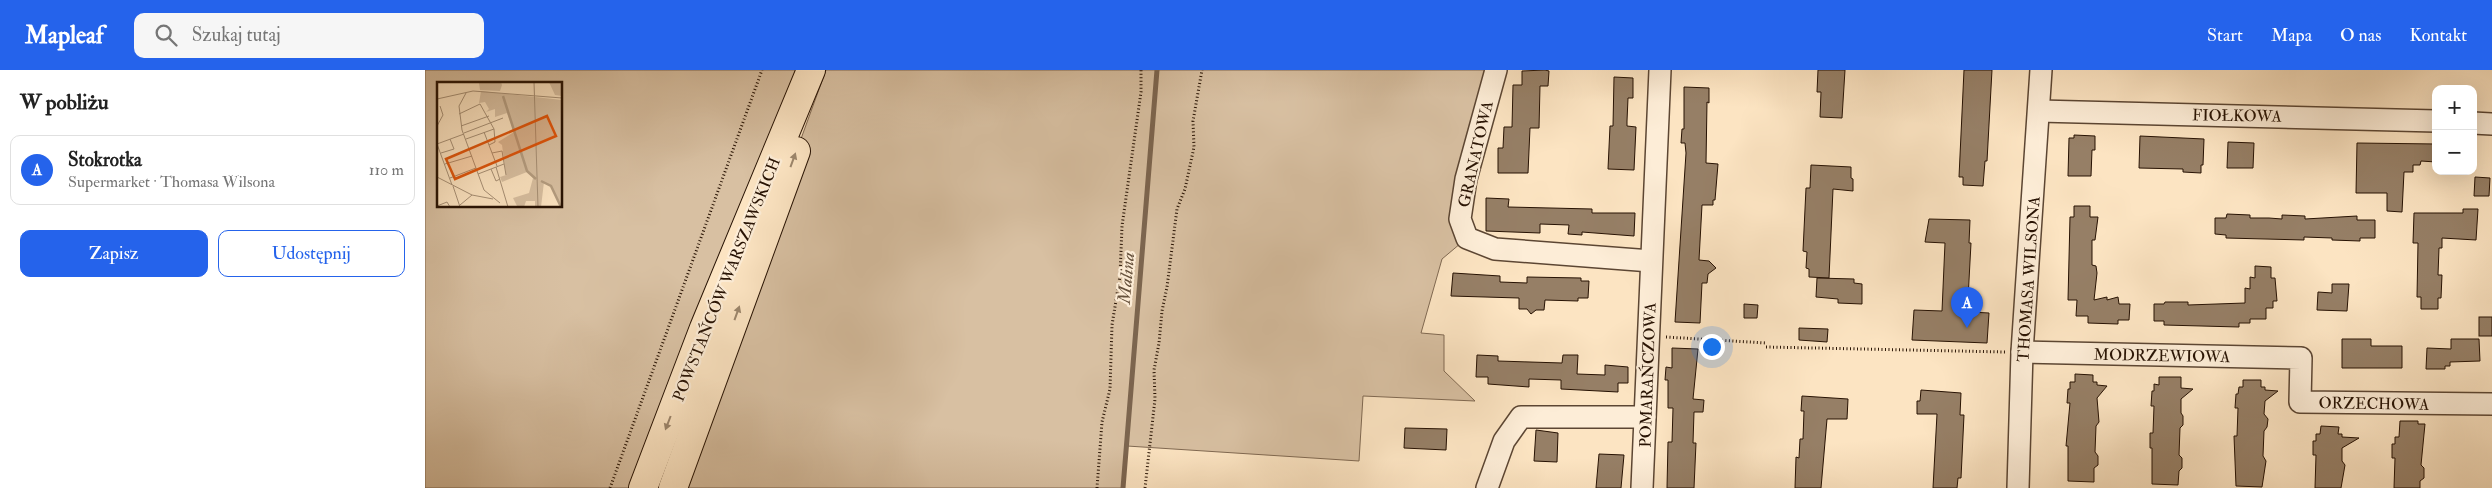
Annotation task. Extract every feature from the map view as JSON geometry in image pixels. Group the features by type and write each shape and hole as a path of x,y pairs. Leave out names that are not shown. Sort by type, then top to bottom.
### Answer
{"main road":[{"name":"POWSTAŃCÓW WARSZAWSKICH","path":"643,488 704,328 811,70"},
{"name":"POWSTAŃCÓW WARSZAWSKICH","path":"673,488 826,70"}],"street":[{"name":"GRANATOWA","path":"1496,70 1467,179 1460,219 1467,238 1495,249 1651,261"},
{"name":"POMARAŃCZOWA","path":"1642,488 1659,70"},
{"name":"THOMASA WILSONA","path":"2017,488 2023,352 2041,70"},
{"name":"FIOŁKOWA","path":"2039,111 2432,122"},
{"path":"2477,123 2492,124"},
{"name":"MODRZEWIOWA","path":"2023,352 2301,358"},
{"name":"ORZECHOWA","path":"2301,358 2300,402 2492,404"},
{"path":"1487,488 1504,441 1521,418 1645,417"}],"path":[{"path":"610,488 762,70"},
{"path":"1097,488 1102,422 1110,390 1111,325 1120,276 1122,226 1141,92 1141,70"},
{"path":"1145,488 1155,399 1154,370 1162,311 1177,209 1185,188 1194,147 1193,121 1202,70"},
{"path":"1648,336 1766,345 2023,352"}],"shaded area":[{"path":"425,70 811,70 643,488 425,488"},
{"path":"826,70 1496,70 1466,179 1467,238 1442,259 1421,333 1444,335 1444,371 1475,401 1363,396 1359,461 1127,446 1123,488 684,488 721,359"}],"building":[{"path":"1818,70 1845,70 1842,118 1820,117 1821,92 1817,92"},
{"path":"1964,70 1992,70 1987,161 1985,161 1983,186 1963,185 1963,177 1959,177"},
{"path":"1522,71 1549,71 1548,86 1540,86 1539,128 1530,128 1528,173 1498,173 1498,148 1503,148 1504,127 1512,127 1513,85 1522,85"},
{"path":"1614,77 1633,78 1633,98 1628,98 1627,126 1636,127 1634,170 1608,169 1610,126 1613,126"},
{"path":"1684,87 1709,88 1706,163 1718,164 1715,200 1713,200 1713,205 1702,205 1699,260 1709,261 1716,268 1708,274 1707,283 1702,283 1700,323 1675,322 1686,153 1685,143 1681,143 1682,129 1684,129"},
{"path":"2074,135 2095,136 2095,150 2092,150 2091,176 2068,176 2069,138 2074,138"},
{"path":"2140,136 2204,139 2201,173 2183,172 2183,169 2139,168"},
{"path":"2228,142 2254,143 2253,168 2227,168"},
{"path":"2357,143 2432,144 2432,162 2421,161 2420,165 2413,165 2413,172 2404,172 2402,212 2387,211 2387,193 2356,193"},
{"path":"1811,165 1851,167 1851,178 1853,179 1853,191 1833,189 1829,278 1809,277 1809,269 1806,268 1807,252 1803,251 1806,188 1810,188"},
{"path":"2475,177 2490,178 2489,196 2474,196"},
{"path":"1486,198 1509,199 1508,207 1592,209 1592,213 1635,213 1634,236 1582,232 1582,235 1568,234 1569,225 1540,224 1540,233 1486,231"},
{"path":"2074,206 2090,206 2090,217 2098,217 2095,240 2092,240 2092,265 2096,266 2097,273 2094,300 2107,297 2107,300 2118,297 2119,304 2130,304 2129,320 2118,320 2118,324 2088,323 2088,316 2076,316 2077,300 2068,300 2070,217 2074,217"},
{"path":"2463,209 2478,209 2476,240 2442,238 2442,248 2439,248 2438,275 2442,275 2441,298 2438,298 2438,309 2421,309 2421,297 2417,297 2418,243 2413,243 2414,213 2463,213"},
{"path":"2227,214 2250,215 2250,218 2282,219 2282,215 2305,216 2305,219 2357,216 2357,220 2375,220 2375,238 2360,238 2360,241 2304,237 2304,240 2226,238 2226,235 2215,234 2215,218 2226,218"},
{"path":"1929,219 1970,220 1969,243 1971,243 1968,299 1971,300 1971,312 1989,313 1987,343 1912,340 1914,310 1942,311 1945,243 1925,242"},
{"path":"2255,266 2271,267 2271,278 2275,278 2277,301 2273,301 2273,308 2266,308 2266,319 2250,319 2250,323 2239,323 2239,327 2164,325 2164,321 2154,321 2154,304 2164,304 2165,302 2188,302 2188,305 2245,303 2245,288 2250,289 2250,277 2255,278"},
{"path":"1453,273 1500,276 1500,282 1527,283 1527,277 1581,278 1581,281 1589,281 1588,298 1578,298 1578,301 1545,300 1544,310 1536,310 1531,314 1527,309 1519,309 1519,298 1451,296"},
{"path":"1817,278 1854,279 1854,283 1862,284 1862,304 1838,303 1838,299 1816,297"},
{"path":"2332,284 2349,284 2347,311 2317,310 2318,292 2332,293"},
{"path":"1744,304 1758,305 1757,318 1744,318"},
{"path":"2479,317 2492,317 2492,336 2479,336"},
{"path":"1799,328 1828,329 1827,342 1799,340"},
{"path":"2342,339 2371,339 2371,346 2402,346 2402,368 2342,368"},
{"path":"2451,339 2479,339 2480,361 2450,362 2450,366 2445,366 2445,369 2426,369 2427,348 2451,349"},
{"path":"1672,348 1698,349 1693,399 1704,400 1703,412 1694,412 1693,443 1696,443 1694,488 1667,488 1668,442 1672,442 1673,408 1668,408 1668,380 1665,380 1666,367 1672,368"},
{"path":"1477,355 1498,356 1498,361 1562,363 1563,355 1578,355 1577,374 1605,375 1605,365 1628,367 1628,383 1618,383 1618,392 1561,389 1561,380 1529,379 1529,387 1488,384 1488,377 1476,377"},
{"path":"2075,374 2093,375 2093,382 2097,382 2097,385 2107,386 2097,398 2099,422 2096,426 2095,452 2098,456 2098,465 2094,468 2094,482 2068,481 2068,446 2066,446 2070,403 2067,403 2068,389 2070,389 2070,382 2075,382"},
{"path":"2159,377 2181,377 2181,388 2193,389 2181,399 2183,425 2180,428 2179,455 2182,458 2182,468 2179,471 2178,485 2152,484 2150,433 2153,433 2154,406 2151,406 2152,391 2154,391 2154,384 2159,385"},
{"path":"2243,380 2261,380 2261,387 2265,387 2265,390 2278,391 2265,401 2264,414 2268,419 2267,427 2264,431 2263,456 2266,461 2262,487 2236,486 2234,436 2237,436 2238,408 2235,408 2236,394 2238,394 2239,387 2243,387"},
{"path":"1921,390 1961,393 1960,415 1964,415 1961,478 1958,478 1957,488 1933,488 1937,414 1917,414 1917,401 1920,401"},
{"path":"1802,396 1848,399 1847,419 1827,419 1821,488 1795,488 1796,457 1799,458 1800,439 1803,439 1804,411 1801,411"},
{"path":"2400,421 2418,421 2418,424 2425,424 2421,465 2424,468 2424,478 2420,481 2420,488 2394,488 2395,458 2392,458 2392,444 2395,444 2395,437 2399,437"},
{"path":"2321,426 2339,427 2338,434 2342,434 2342,437 2359,438 2342,448 2342,461 2345,465 2341,488 2315,488 2316,455 2313,455 2313,441 2316,441 2316,434 2320,434"},
{"path":"1405,428 1447,429 1446,450 1404,448"},
{"path":"1536,430 1558,433 1557,462 1534,461"},
{"path":"1599,454 1624,455 1621,488 1596,488"}],"waterway":[{"name":"Malina","path":"1123,488 1157,70"}],"place":[{"name":"Stokrotka","path":"1967,328"}]}
